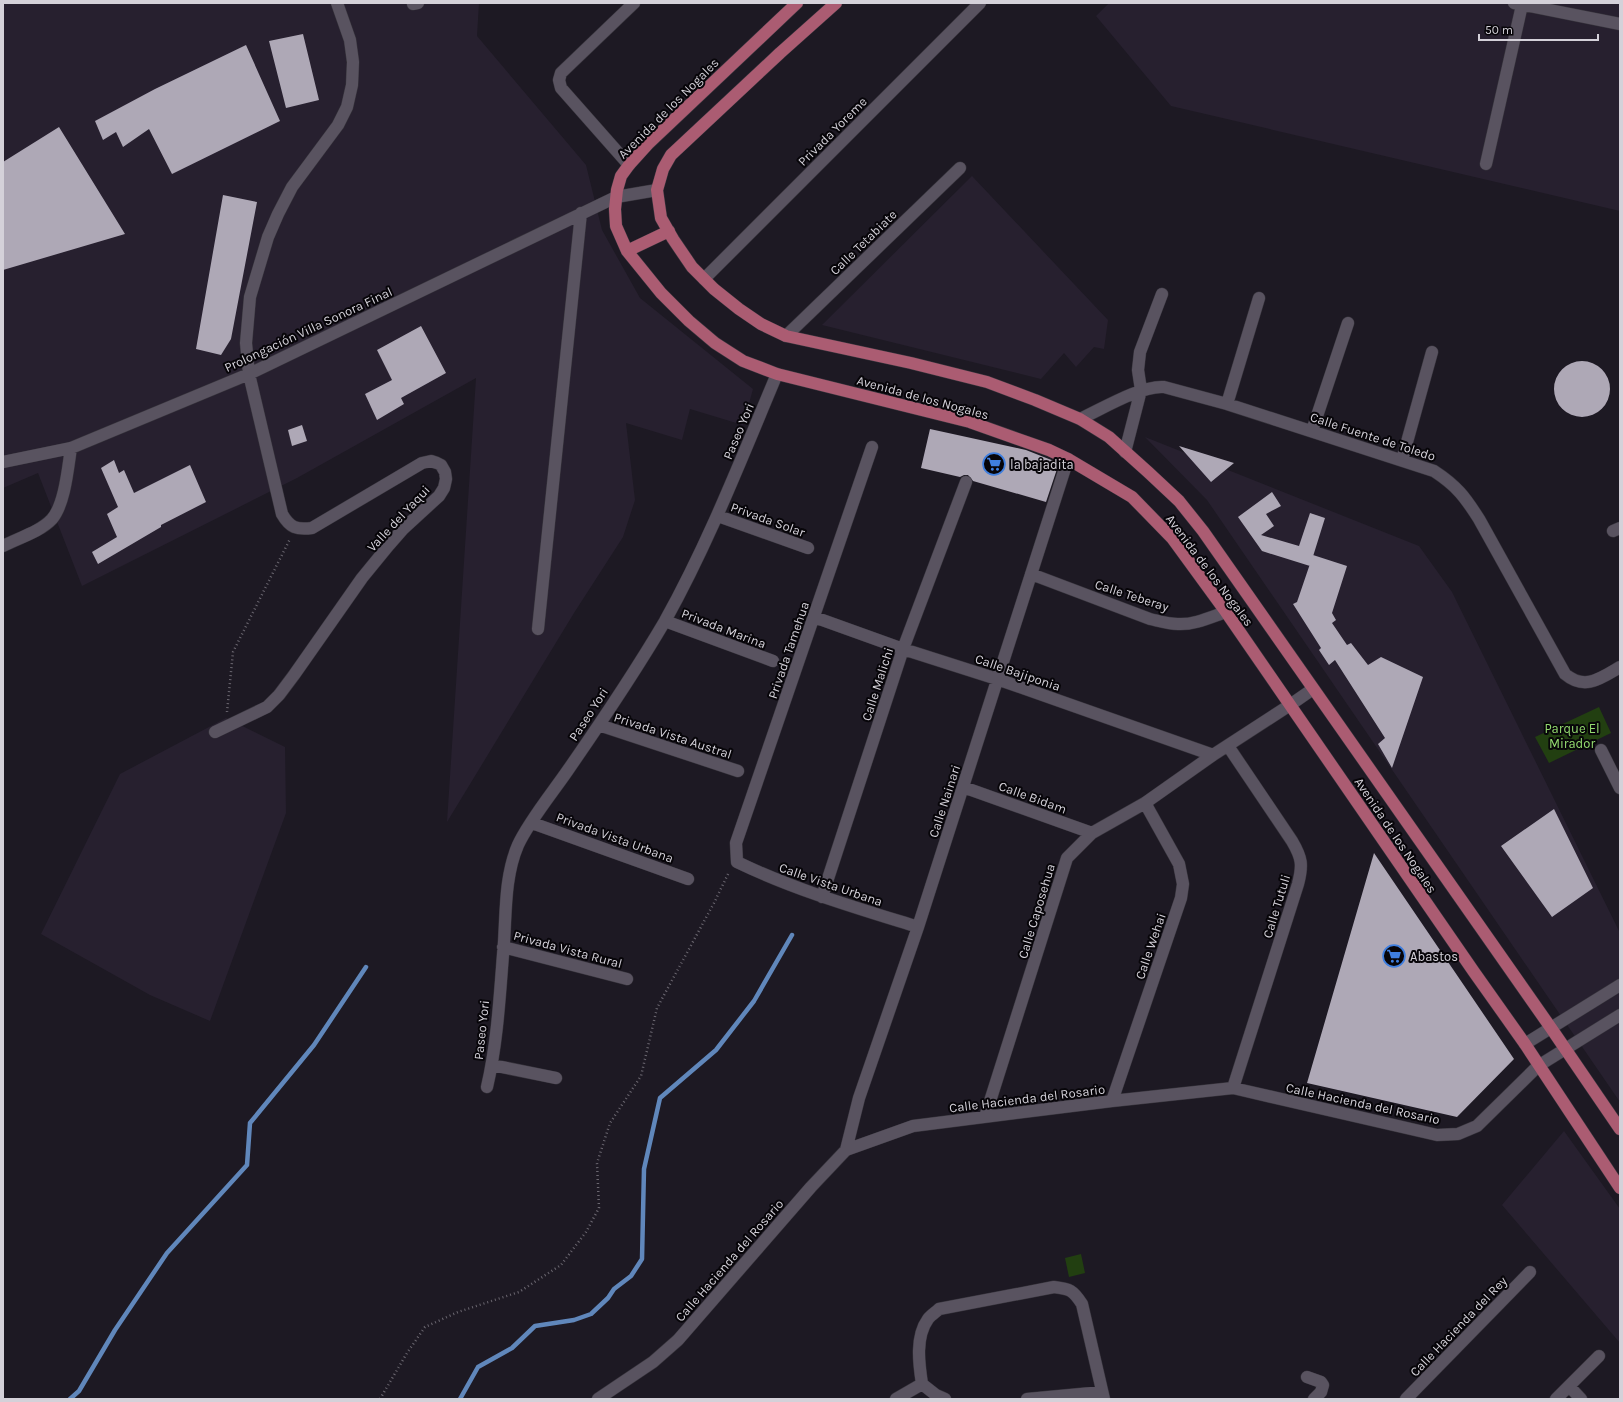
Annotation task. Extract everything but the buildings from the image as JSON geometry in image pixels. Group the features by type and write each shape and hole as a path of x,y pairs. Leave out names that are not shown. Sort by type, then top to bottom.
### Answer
{"main road":[{"name":"Avenida de los Nogales","path":"797,3 670,122 629,165 621,176 616,197 616,226 627,251 661,293 689,321 715,343 743,361 777,374 970,422 1010,435 1068,459 1132,497 1172,538 1226,612 1525,1044 1538,1066 1620,1188"},
{"name":"Avenida de los Nogales","path":"836,3 683,143 672,155 663,169 657,190 661,218 692,267 739,309 761,324 786,336 911,363 987,382 1035,400 1080,420 1109,438 1179,501 1203,531 1620,1129"},
{"path":"627,251 669,231"}],"street":[{"path":"295,528 287,523 282,514 249,374 246,343 250,297 268,237 292,187 338,125 347,107 352,85 353,62 350,40 337,3"},
{"path":"629,165 561,88 559,80 561,73 634,3"},
{"name":"Privada Yoreme","path":"704,279 980,3"},
{"path":"1486,164 1518,4 1620,24"},
{"name":"Calle Tetabiate","path":"786,336 960,168"},
{"name":"Prolongación Villa Sonora Final","path":"3,462 71,448 249,374 616,197 657,190"},
{"path":"538,629 582,213"},
{"path":"1125,452 1141,390 1138,370 1140,352 1162,294"},
{"path":"1227,404 1259,298"},
{"path":"1312,431 1348,323"},
{"path":"1402,460 1432,352"},
{"name":"Paseo Yori","path":"487,1087 492,1064 507,896 511,868 519,845 532,823 599,725 665,621 718,516 777,374"},
{"name":"Calle Fuente de Toledo","path":"1080,420 1141,390 1158,386 1227,404 1434,471 1452,483 1466,499 1479,519 1566,674 1572,680 1582,683 1597,680 1620,667"},
{"name":"Privada Tamehua","path":"737,862 736,843 872,447"},
{"path":"3,546 41,527 52,519 56,512 66,482 71,448"},
{"name":"Calle Nainari","path":"846,1150 859,1098 918,927 1068,459"},
{"name":"Valle del Yaqui","path":"215,732 267,707 279,695 294,676 362,578 404,529 439,496 445,484 445,472 441,465 437,463 431,461 422,463 312,528 295,528"},
{"name":"Calle Malichi","path":"822,897 903,649 966,482"},
{"name":"Privada Solar","path":"718,516 808,548"},
{"name":"Calle Teberay","path":"1031,574 1150,619 1163,622 1178,624 1195,622 1226,612"},
{"name":"Calle Bajiponia","path":"814,617 903,649 997,678 1212,755"},
{"name":"Privada Marina","path":"665,621 773,662"},
{"name":"Calle Caposehua","path":"985,1117 1067,858 1092,833 1144,803 1212,755 1228,746 1313,689"},
{"name":"Privada Vista Austral","path":"599,725 738,771"},
{"name":"Calle Tutuli","path":"1228,746 1292,841 1300,854 1302,864 1298,884 1233,1088"},
{"path":"1602,750 1620,788"},
{"name":"Calle Bidam","path":"963,787 1092,833"},
{"name":"Calle Wehai","path":"1112,1101 1181,898 1183,884 1179,864 1144,803"},
{"name":"Privada Vista Urbana","path":"532,823 688,879"},
{"name":"Calle Vista Urbana","path":"737,862 767,877 822,897 918,927"},
{"name":"Privada Vista Rural","path":"503,947 627,979"},
{"path":"1525,1044 1620,985"},
{"name":"Calle Hacienda del Rosario","path":"598,1399 653,1362 678,1340 811,1187 846,1150 913,1126 1112,1101 1233,1088 1438,1135 1458,1134 1477,1126 1538,1066 1620,1015"},
{"path":"492,1064 556,1078"},
{"name":"Calle Hacienda del Rey","path":"1406,1399 1530,1272"},
{"path":"945,1399 936,1395 922,1384 919,1345 921,1332 928,1319 940,1309 1054,1288 1067,1289 1075,1293 1082,1304 1103,1395 1027,1399"},
{"path":"1556,1399 1599,1356"},
{"path":"1306,1377 1321,1382 1323,1385 1321,1392 1314,1399"},
{"path":"896,1399 922,1384"},
{"path":"1568,1386 1581,1399"}],"path":[{"path":"226,718 233,652 295,528"},
{"path":"380,1399 407,1353 425,1327 458,1312 519,1292 561,1265 586,1232 599,1208 597,1162 610,1123 641,1076 657,1008 714,903 726,875 737,862"}],"shaded area":[{"path":"3,3 479,3 477,36 586,165 602,230 640,298 753,389 743,425 690,409 682,440 626,423 635,500 623,537 574,613 447,822 476,378 297,478 82,586 38,473 3,488"},
{"path":"1109,3 1620,3 1620,211 1171,106 1096,16"},
{"path":"972,176 1108,320 1104,349 1094,347 1076,367 1064,353 1041,379 822,325"},
{"path":"1145,437 1419,546 1452,592 1620,933 1620,1102 1207,500"},
{"path":"226,718 285,747 286,813 210,1021 150,995 41,934 120,774"},
{"path":"1564,1131 1620,1209 1620,1343 1502,1205"}],"green space":[{"name":"Parque El Mirador","path":"1599,707 1611,733 1549,763 1535,737"},
{"path":"1081,1254 1085,1273 1069,1277 1065,1258"}],"waterway":[{"path":"460,1399 478,1367 512,1348 535,1326 574,1320 591,1314 608,1298 614,1289 631,1276 642,1259 644,1169 660,1098 716,1050 754,1001 792,935"},
{"path":"70,1399 79,1391 115,1330 167,1253 247,1165 250,1123 314,1045 366,967"}],"place":[{"name":"la bajadita","path":"994,464"},
{"name":"Abastos","path":"1394,956"}]}
